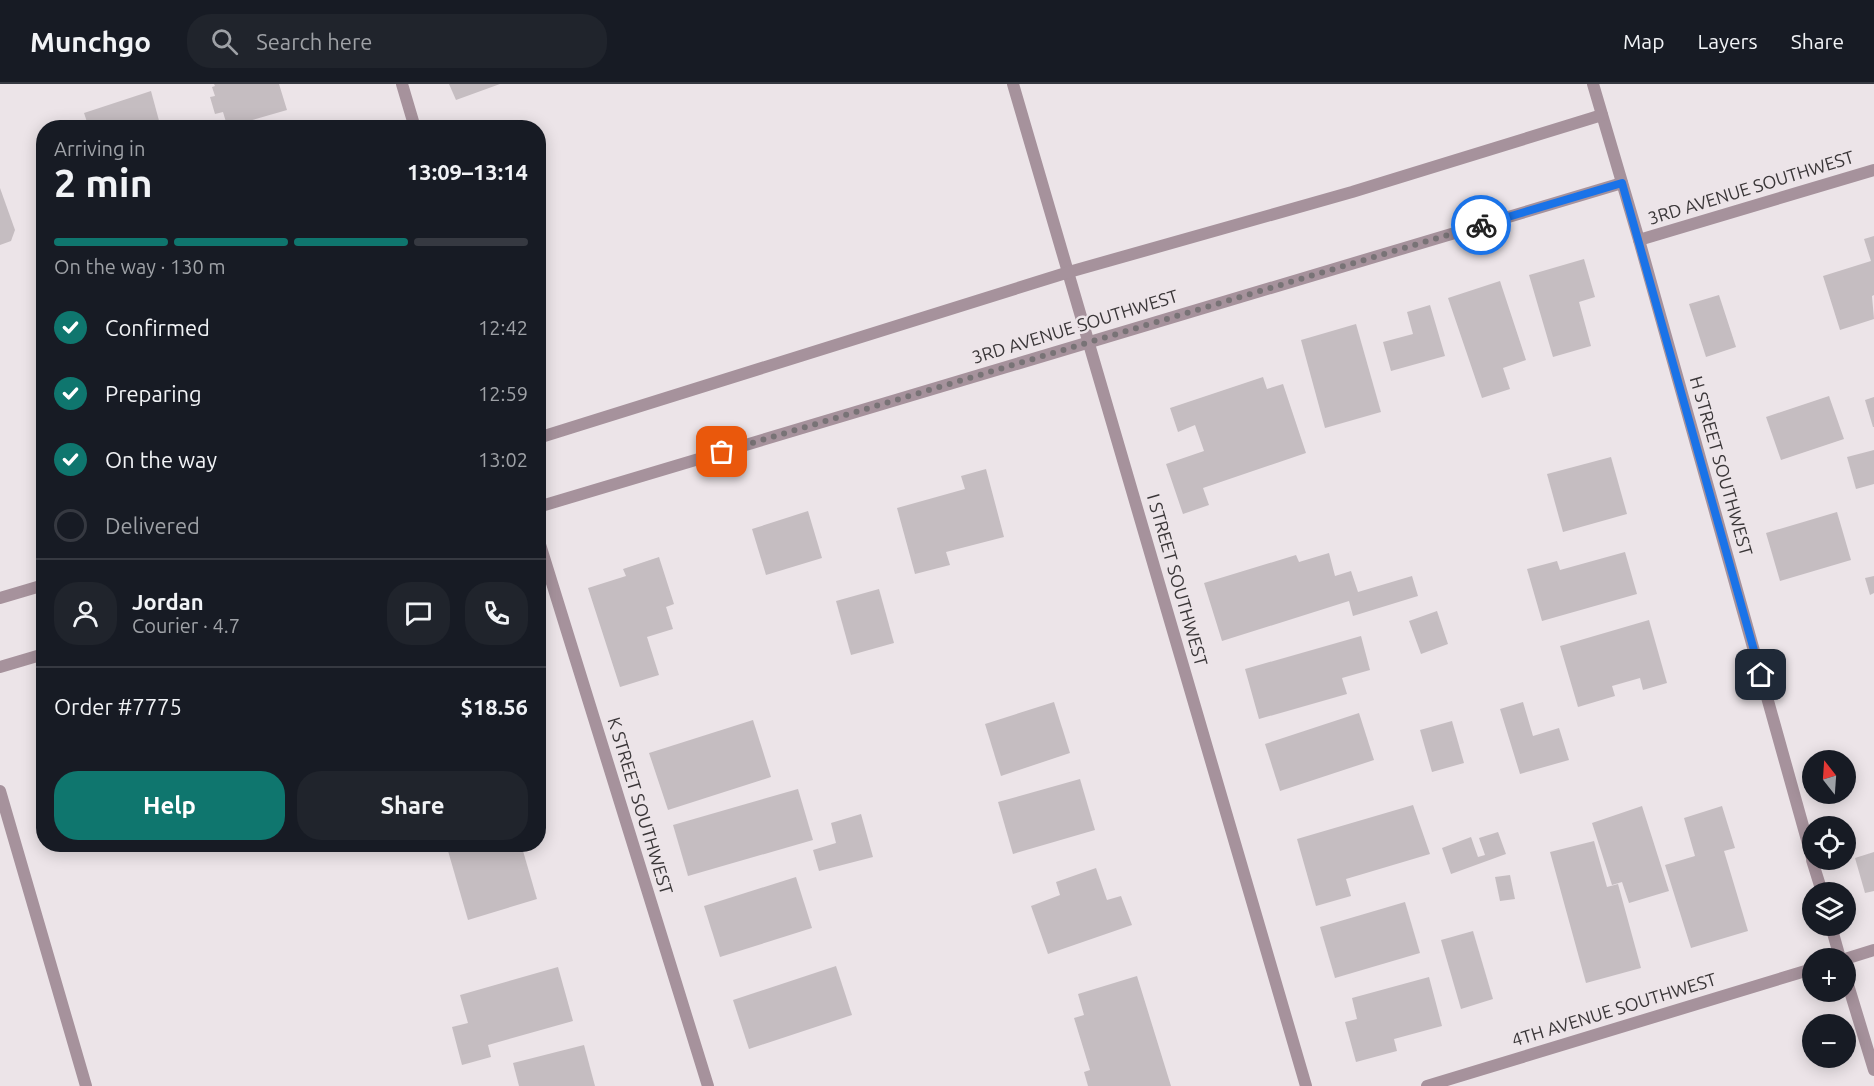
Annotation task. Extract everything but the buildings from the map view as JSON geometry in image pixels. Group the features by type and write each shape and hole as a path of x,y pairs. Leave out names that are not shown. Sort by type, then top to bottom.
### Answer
{"street":[{"path":"402,84 413,120"},
{"name":"I STREET SOUTHWEST","path":"1013,84 1306,1086"},
{"name":"H STREET SOUTHWEST","path":"1593,84 1639,240 1802,823"},
{"path":"546,435 1069,272 1352,192 1602,115"},
{"name":"3RD AVENUE SOUTHWEST","path":"1639,240 1874,170"},
{"name":"3RD AVENUE SOUTHWEST","path":"546,505 1622,183"},
{"name":"K STREET SOUTHWEST","path":"546,564 708,1086"},
{"path":"0,598 36,587"},
{"path":"0,667 36,656"},
{"path":"0,791 86,1086"},
{"path":"1856,956 1874,950"},
{"name":"4TH AVENUE SOUTHWEST","path":"1427,1086 1802,972"},
{"path":"1853,1002 1874,1070"}],"way so far":[{"path":"722,452 1481,225"}],"route":[{"path":"1481,225 1622,183 1761,675"}]}
